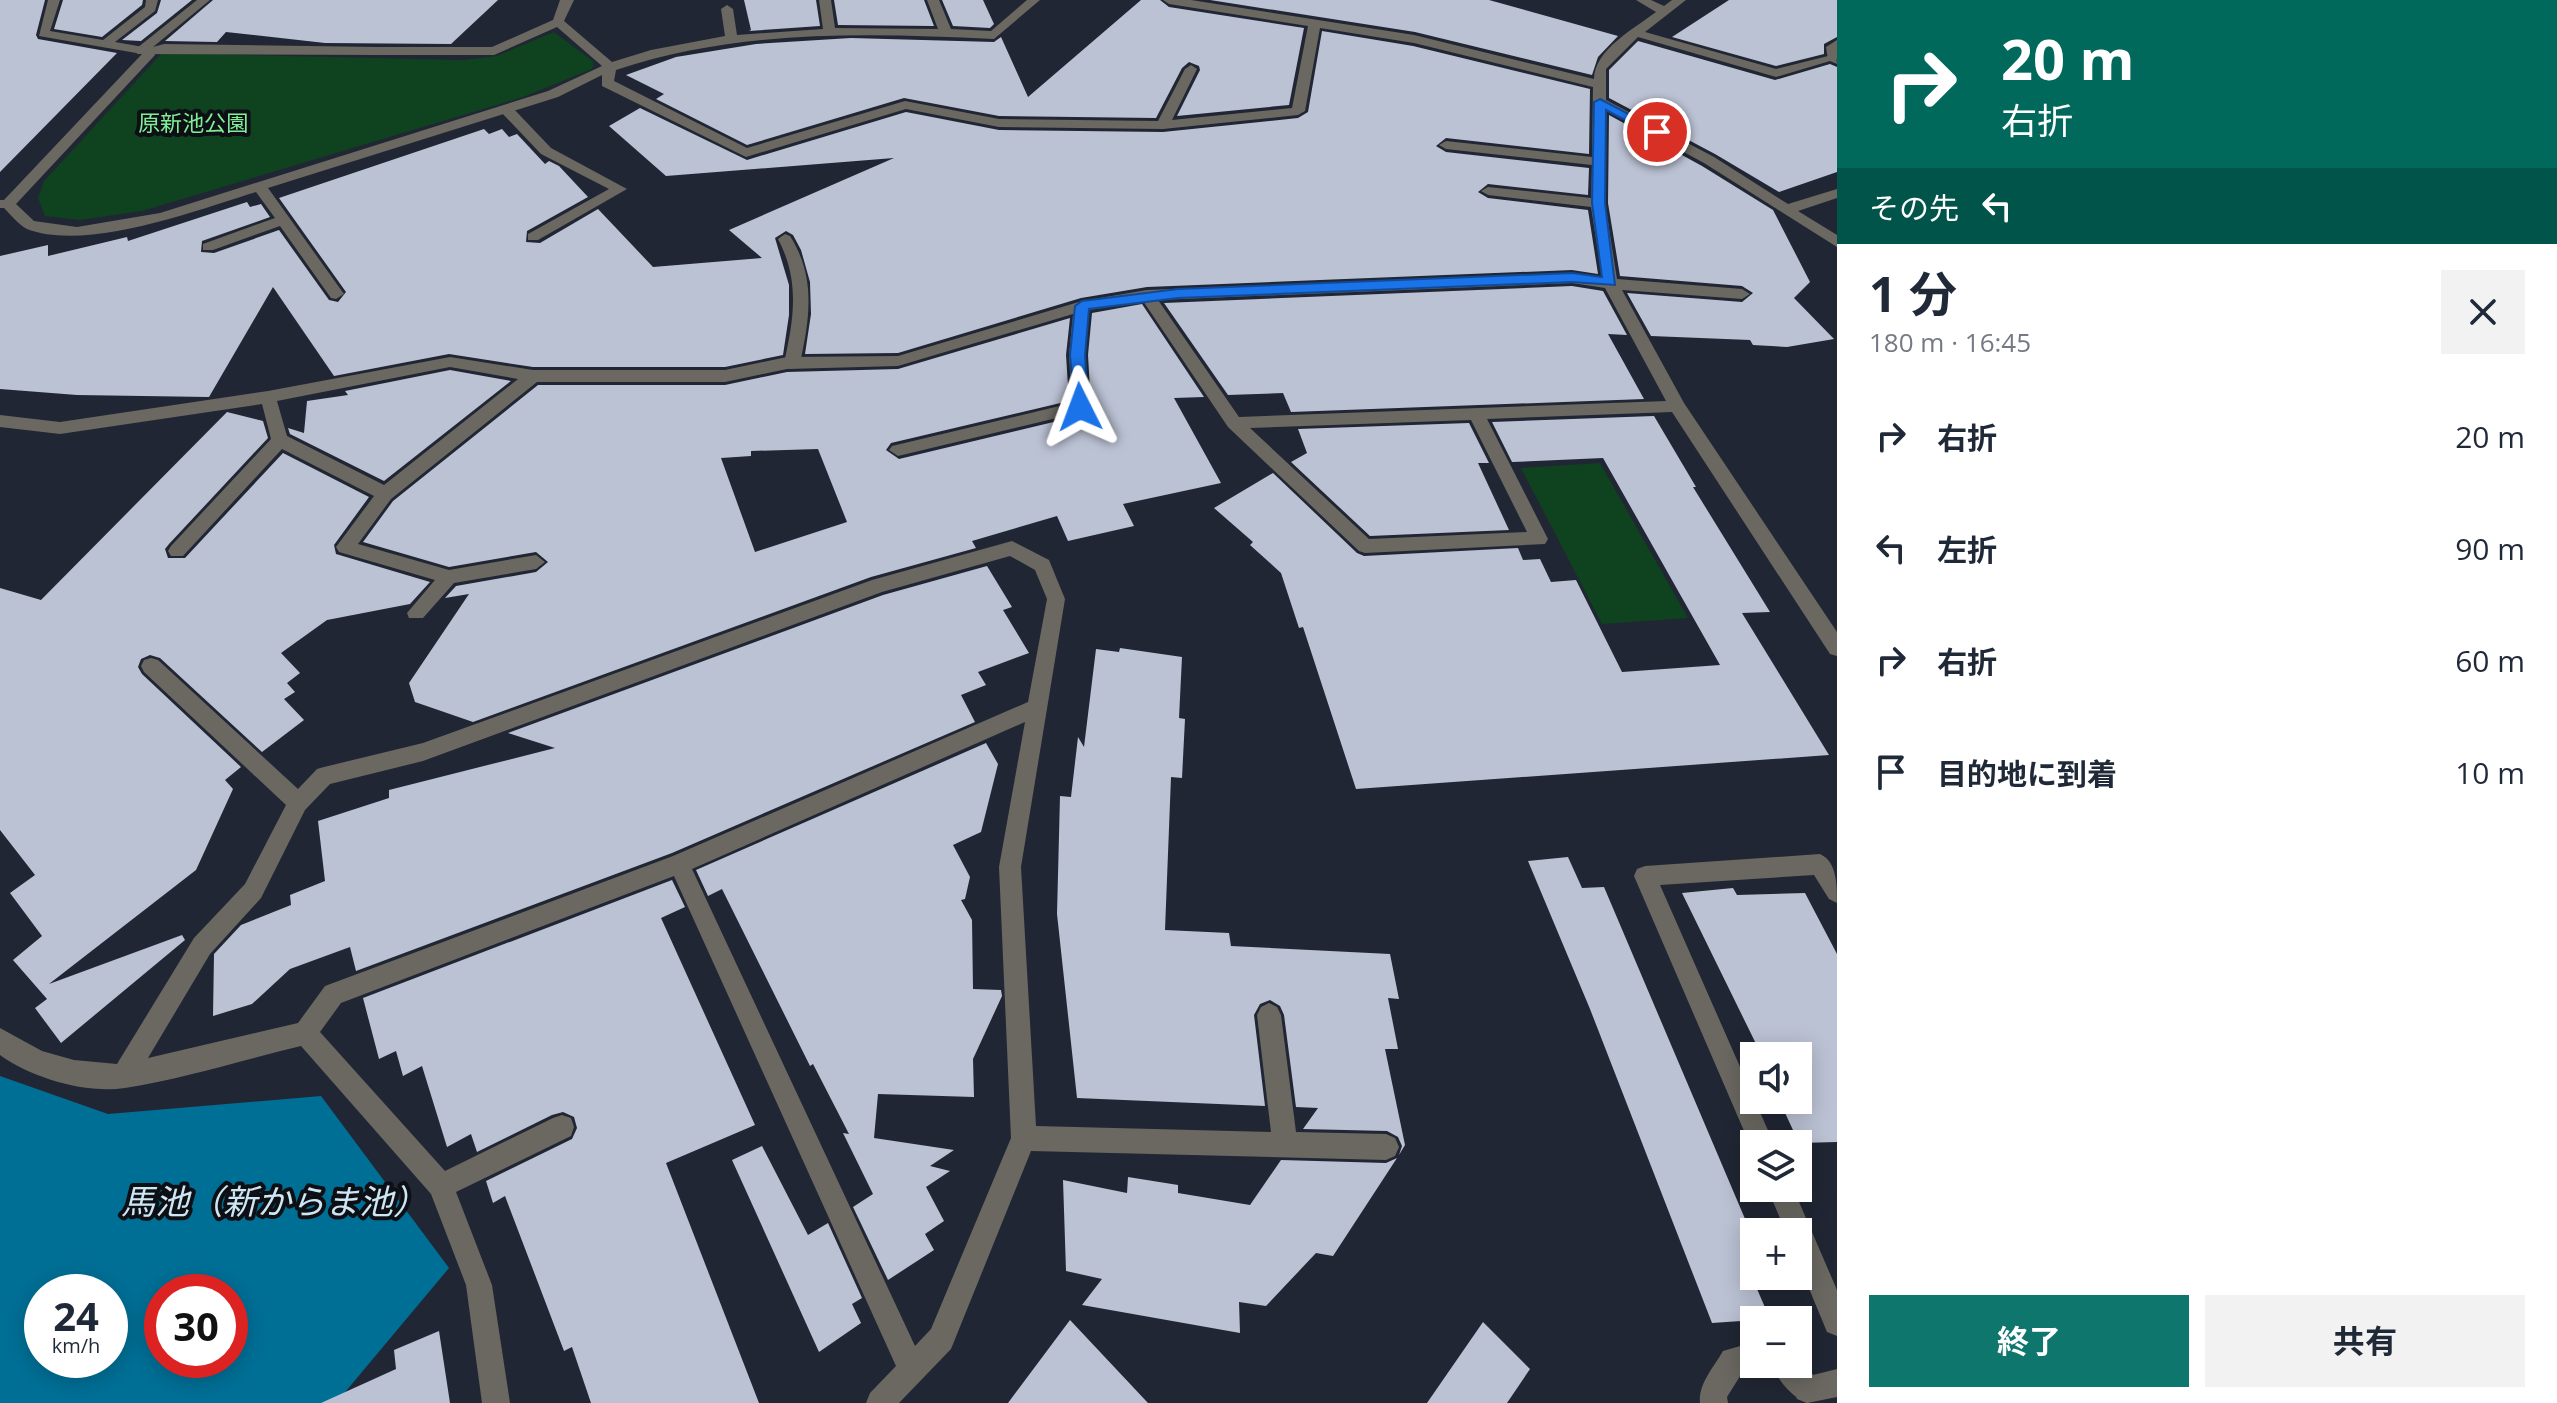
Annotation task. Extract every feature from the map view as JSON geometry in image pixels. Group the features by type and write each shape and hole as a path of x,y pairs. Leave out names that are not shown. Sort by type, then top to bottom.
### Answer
{"street":[{"path":"54,0 43,33 146,52 164,48 470,53 494,51 558,22 564,3 568,0"},
{"path":"105,44 151,8 152,0"},
{"path":"204,0 146,52 4,204 30,225 77,232 162,217 553,94 610,67 677,49 732,39 830,34 994,35 1034,0"},
{"path":"825,0 830,34"},
{"path":"933,0 946,33"},
{"path":"1169,0 1414,39 1598,84"},
{"path":"1642,0 1664,11"},
{"path":"1680,0 1608,57 1600,69 1598,203 1610,282 1677,406 1837,648"},
{"path":"727,9 732,39"},
{"path":"558,22 610,67"},
{"path":"610,67 607,83 746,153 905,105 999,123 1163,125 1298,111 1315,22"},
{"path":"1636,33 1776,73 1834,59 1835,49 1832,47 1837,44"},
{"path":"1163,125 1191,69"},
{"path":"1600,102 1709,160 1837,242"},
{"path":"506,109 546,151 620,189 533,237"},
{"path":"1446,145 1598,162"},
{"path":"260,187 336,294"},
{"path":"1488,191 1598,203"},
{"path":"1786,210 1837,193"},
{"path":"208,247 282,220"},
{"path":"785,239 798,259 802,287 803,313 792,363"},
{"path":"0,421 60,428 268,397 450,362 533,376 725,376 792,363 898,361 1082,306 1147,295 1572,278 1644,288 1742,294"},
{"path":"1147,295 1234,423 1365,546 1539,539 1476,414"},
{"path":"898,450 1080,407 1077,355 1082,306"},
{"path":"533,376 385,494 345,547 449,577 536,562"},
{"path":"268,397 280,440 385,494"},
{"path":"1234,423 1677,406"},
{"path":"177,551 280,440"},
{"path":"123,1076 202,946 253,891 298,803 324,776 423,752 879,585 1012,548 1042,565 1056,599 1010,867 1024,1138 941,1339 880,1403"},
{"path":"416,613 449,577"},
{"path":"151,666 298,803"},
{"path":"0,1040 15,1054 92,1077 123,1076 305,1033 333,994 679,864 1038,707"},
{"path":"679,864 912,1370"},
{"path":"1755,1130 1645,876 1820,864 1837,892"},
{"path":"1269,1015 1285,1144"},
{"path":"305,1033 441,1186 479,1285 496,1403"},
{"path":"441,1186 562,1127"},
{"path":"1024,1138 1386,1147"},
{"path":"1786,1202 1837,1322"},
{"path":"1714,1403 1713,1394 1733,1361 1740,1359"},
{"path":"1797,1378 1807,1389 1837,1383"}],"green space":[{"name":"原新池公園","path":"554,32 594,62 592,69 523,97 142,211 80,220 45,216 38,198 44,181 162,53 463,60 497,56"},
{"path":"1600,463 1688,618 1602,624 1521,468"}],"water":[{"name":"馬池（新からま池）","path":"0,1076 108,1114 321,1096 449,1268 336,1403 0,1403"}],"building":[{"path":"0,0 45,0 36,35 38,39 117,53 0,172"},
{"path":"63,0 143,0 142,5 102,37 54,29"},
{"path":"161,0 192,0 141,41 122,40 157,13"},
{"path":"213,0 498,0 451,44 325,43 226,32 217,42 165,41"},
{"path":"744,0 816,0 820,26 749,31"},
{"path":"834,0 924,0 934,26 838,25"},
{"path":"942,0 983,0 994,24 990,28 953,26"},
{"path":"1141,0 1160,0 1169,7 1304,28 1289,105 1177,116 1200,70 1199,66 1189,62 1182,68 1156,118 999,116 904,98 747,145 656,99 664,94 626,75 676,57 756,44 851,38 994,42 1001,37 1028,97"},
{"path":"1210,0 1489,0 1618,36 1598,57 1592,75 1415,32"},
{"path":"1729,0 1837,0 1837,37 1824,44 1824,54 1776,66 1672,37"},
{"path":"1322,31 1413,46 1590,89 1589,154 1446,138 1436,146 1446,152 1589,168 1588,195 1488,184 1478,192 1488,198 1588,210 1598,274 1572,270 1147,287 1081,298 898,353 805,354 811,314 810,282 801,250 793,235 786,231 775,238 789,285 789,315 783,355 725,367 533,367 449,354 334,376 273,287 209,397 77,395 0,389 0,256 48,245 48,256 127,237 128,241 247,202 250,207 261,204 270,217 202,241 201,252 214,253 279,230 329,300 338,302 346,292 279,198 484,129 489,134 502,129 509,137 517,134 545,164 549,161 559,166 588,197 527,231 526,242 540,243 598,209 653,267 762,258 729,230 894,158 666,176 609,126 640,108 747,160 906,112 999,130 1163,132 1298,118 1308,112"},
{"path":"1638,41 1775,80 1830,64 1837,67 1837,172 1779,192 1609,98 1609,70"},
{"path":"1609,115 1702,166 1773,210 1810,282 1794,298 1834,339 1787,347 1753,345 1750,340 1651,336 1627,293 1742,302 1753,293 1742,286 1620,276 1608,203"},
{"path":"1572,286 1603,291 1627,335 1608,334 1644,399 1291,412 1283,393 1228,395 1164,303"},
{"path":"1142,304 1204,397 1174,398 1221,483 1123,504 1134,526 1068,541 1057,516 972,541 976,548 871,577 473,722 415,702 409,683 469,594 445,598 456,586 536,572 548,562 536,552 449,567 363,542 393,501 538,385 725,385 787,372 898,369 1070,318 1066,355 1069,401 891,443 886,450 899,459 1087,414 1091,407 1088,355 1092,313","holes":["818,449 847,522 755,552 721,458 751,456 751,451"]},
{"path":"450,370 511,381 384,481 290,434 288,428 304,433 307,401 348,395 345,391"},
{"path":"227,412 263,421 268,438 169,544 165,549 168,558 185,558 283,453 369,497 334,545 336,554 430,582 410,604 327,620 281,653 300,673 287,683 295,692 284,699 304,720 262,752 160,658 150,655 141,659 138,667 142,674 241,767 225,780 233,789 196,870 49,984 182,935 185,940 61,1043 35,1008 47,999 13,960 42,936 10,893 35,875 0,830 0,588 41,600"},
{"path":"1654,416 1696,487 1693,487 1770,612 1742,613 1829,755 1356,789 1303,627 1299,628 1281,573 1250,545 1253,542 1214,508 1273,473 1357,553 1364,556 1518,548 1523,560 1540,559 1551,582 1576,580 1622,672 1720,665 1603,458 1512,462 1492,422"},
{"path":"1469,423 1489,463 1478,463 1509,530 1370,536 1291,462 1307,453 1298,429"},
{"path":"987,566 1012,607 1003,610 1029,653 978,672 986,685 961,695 975,722 672,853 356,971 350,947 290,969 252,1004 213,1016 214,954 241,925 291,905 290,895 325,881 318,821 389,798 389,790 555,748 508,733 883,595"},
{"path":"1120,648 1182,657 1179,718 1185,719 1182,778 1171,777 1165,930 1229,933 1231,946 1390,954 1399,999 1388,998 1398,1049 1385,1049 1405,1145 1399,1155 1402,1146 1398,1137 1387,1131 1303,1129 1318,1108 1296,1107 1284,1015 1280,1006 1270,1000 1260,1004 1254,1015 1265,1106 1077,1098 1057,914 1060,796 1071,797 1078,737 1084,747 1096,649 1119,652"},
{"path":"986,743 998,764 981,832 953,845 970,877 965,899 961,900 972,920 973,989 1001,990 1002,996 973,1059 974,1097 878,1094 874,1138 954,1150 930,1166 950,1171 926,1187 944,1221 925,1234 934,1250 888,1280 853,1207 873,1194 843,1133 849,1134 813,1064 810,1066 722,889 708,896 696,870"},
{"path":"1568,857 1582,888 1604,887 1745,1218 1740,1218 1740,1290 1757,1290 1764,1306 1740,1306 1740,1321 1712,1323 1590,1009 1528,861"},
{"path":"672,880 685,907 661,918 755,1125 666,1163 759,1403 591,1403 572,1347 564,1351 505,1196 493,1203 486,1181 572,1139 577,1128 574,1117 563,1112 552,1115 477,1152 471,1134 447,1147 422,1066 403,1076 396,1051 379,1059 363,998"},
{"path":"1733,888 1737,895 1805,893 1837,954 1837,1142 1812,1143 1812,1130 1793,1130 1786,1114 1812,1114 1812,1042 1755,1042 1682,893"},
{"path":"762,1146 808,1235 828,1223 862,1298 852,1304 861,1323 819,1352 732,1160"},
{"path":"1397,1158 1333,1256 1316,1253 1266,1306 1239,1302 1240,1333 1082,1305 1102,1279 1066,1271 1063,1180 1127,1193 1128,1177 1178,1185 1178,1193 1250,1205 1281,1160 1386,1163"},
{"path":"1070,1320 1148,1403 1008,1403"},
{"path":"1483,1322 1530,1369 1507,1403 1427,1403"},
{"path":"439,1331 450,1403 321,1403 396,1369 394,1350"}],"route":[{"path":"1080,407 1077,355 1082,306 1147,295 1572,278 1610,282 1598,203 1600,102 1657,132"}]}
